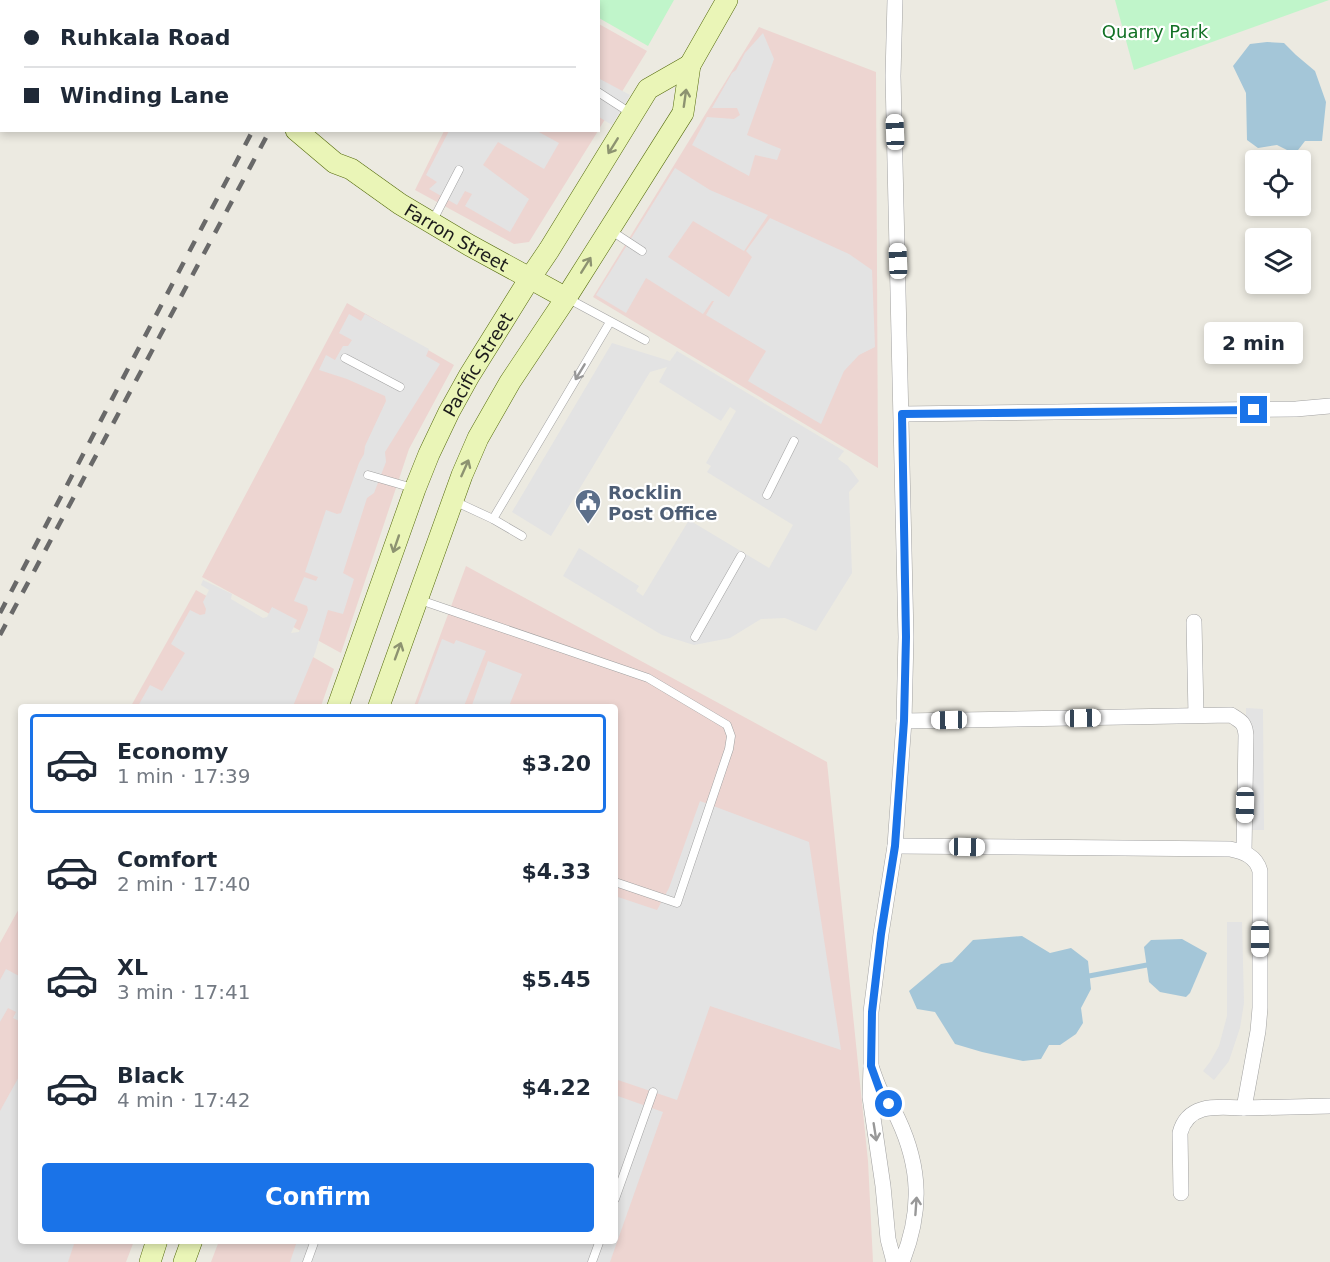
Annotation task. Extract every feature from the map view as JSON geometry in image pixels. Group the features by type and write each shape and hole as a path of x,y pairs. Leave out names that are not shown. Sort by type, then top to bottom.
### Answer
{"main road":[{"name":"Pacific Street","path":"380,704 462,475 487,422 510,382 683,113 690,65 727,0"},
{"name":"Pacific Street","path":"339,704 415,489 449,412 469,376 648,89 690,65"},
{"name":"Farron Street","path":"298,132 335,163 351,170 400,204 566,298"},
{"name":"Farron Street","path":"314,132 342,155 351,170"},
{"path":"150,1262 157,1244"},
{"path":"184,1262 191,1244"}],"street":[{"path":"894,1262 888,1239 870,1097 872,1012 895,846 904,721 906,637 893,76 895,0"},
{"path":"902,414 1296,409 1330,406"},
{"path":"1194,622 1196,715"},
{"path":"904,721 1231,715 1245,726 1246,735 1244,852"},
{"path":"895,846 1230,849 1244,852 1258,864 1260,871 1260,1008 1244,1107"},
{"path":"871,1066 880,1091 897,1117 905,1135 916,1174 916,1209 913,1229 902,1262"},
{"path":"1181,1193 1180,1133 1185,1121 1196,1112 1210,1106 1330,1106"}],"lane":[{"path":"600,93 633,114"},
{"path":"431,223 459,170"},
{"path":"609,229 642,251"},
{"path":"566,298 645,340"},
{"path":"493,519 610,322"},
{"path":"345,358 400,387"},
{"path":"767,495 794,441"},
{"path":"368,475 415,489"},
{"path":"453,500 522,536"},
{"path":"695,637 741,556"},
{"path":"417,600 648,678 727,726 731,736 729,749 677,903 618,883"},
{"path":"618,1191 653,1092"},
{"path":"307,1262 314,1244"},
{"path":"592,1262 599,1244"}],"shaded area":[{"path":"600,25 647,51 600,127"},
{"path":"759,27 876,72 878,468 593,297"},
{"path":"763,33 774,59 747,135 781,149 777,160 755,155 749,176 692,145 707,117 734,119 740,115 737,108 712,108 745,53"},
{"path":"600,79 630,95 612,125 600,118"},
{"path":"444,132 597,132 529,242 514,244 415,190"},
{"path":"448,132 539,132 559,143 544,169 498,142 483,165 529,199 510,232 465,206 472,194 465,191 457,205 429,189 437,182 426,175"},
{"path":"675,168 710,190 768,215 744,251 693,221 668,257 729,297 752,257 746,251 770,218 849,254 872,270 875,347 859,355 844,371 821,424 748,381 766,351 706,315 714,301 703,314 646,278 626,313 596,295"},
{"path":"347,303 454,365 409,449 341,653 202,577"},
{"path":"349,314 361,321 365,314 429,349 426,356 440,364 385,452 386,462 374,493 367,498 343,573 354,579 343,614 328,610 315,653 294,704 139,704 150,685 162,691 185,653 171,644 190,610 200,615 205,614 206,609 203,602 209,590 201,585 203,580 232,594 231,599 263,618 267,617 272,607 297,620 291,633 299,632 308,610 307,606 294,601 304,577 316,581 318,577 305,572 326,510 341,513 365,446 386,401 385,396 347,379 319,370 326,355 335,360 343,346 348,346 352,340 339,333"},
{"path":"612,343 670,361 677,351 844,451 838,459 848,466 859,481 849,492 852,573 816,631 785,618 761,619 730,638 694,645 662,635 563,576 579,548 639,586 636,591 643,596 689,520 769,568 793,525 707,472 711,466 706,463 736,411 730,407 721,421 659,382 667,367 650,372 551,536 512,512"},
{"path":"466,566 827,762 868,1161 873,1262 211,1262 218,1244 618,1244 618,704 415,704"},
{"path":"196,590 334,669 322,704 132,704"},
{"path":"442,639 454,644 456,640 486,651 465,704 418,704"},
{"path":"488,661 522,674 510,704 472,704"},
{"path":"1246,708 1263,709 1264,830 1247,830"},
{"path":"700,801 809,842 841,1050 710,1006 677,1100 618,1080 618,897 657,910 669,888"},
{"path":"18,910 18,1244 133,1244 126,1262 0,1262 0,943"},
{"path":"1227,922 1242,922 1244,1003 1240,1028 1229,1061 1214,1080 1203,1071 1219,1046 1227,1016"},
{"path":"6,969 18,975 18,1020 13,1018 16,1012 8,1008 0,1022 0,980"},
{"path":"18,1078 18,1244 74,1244 68,1262 0,1262 0,1111"},
{"path":"618,1096 663,1112 618,1239"},
{"path":"296,1244 616,1244 610,1262 290,1262"}],"green space":[{"path":"600,0 674,0 648,46 600,19"},
{"name":"Quarry Park","path":"1115,0 1329,0 1134,70"}],"water":[{"path":"1284,43 1315,71 1326,102 1322,141 1305,141 1298,150 1287,150 1277,145 1258,148 1247,140 1246,93 1233,66 1250,44"},
{"path":"1022,936 1050,953 1071,948 1088,961 1091,989 1081,1008 1083,1023 1076,1034 1060,1045 1049,1045 1041,1059 1023,1061 955,1044 935,1012 917,1009 909,991 941,964 952,962 973,940"},
{"path":"1182,939 1207,953 1190,993 1186,997 1160,992 1149,982 1144,947 1151,940"}],"waterway":[{"path":"1089,976 1147,965"}],"railway":[{"path":"0,613 252,132"},
{"path":"0,635 269,132"}],"place":[{"name":"Rocklin Post Office","path":"588,525"}],"route":[{"path":"889,1104 880,1091 871,1066 872,1012 895,846 904,721 906,637 902,414 1254,410"}]}
